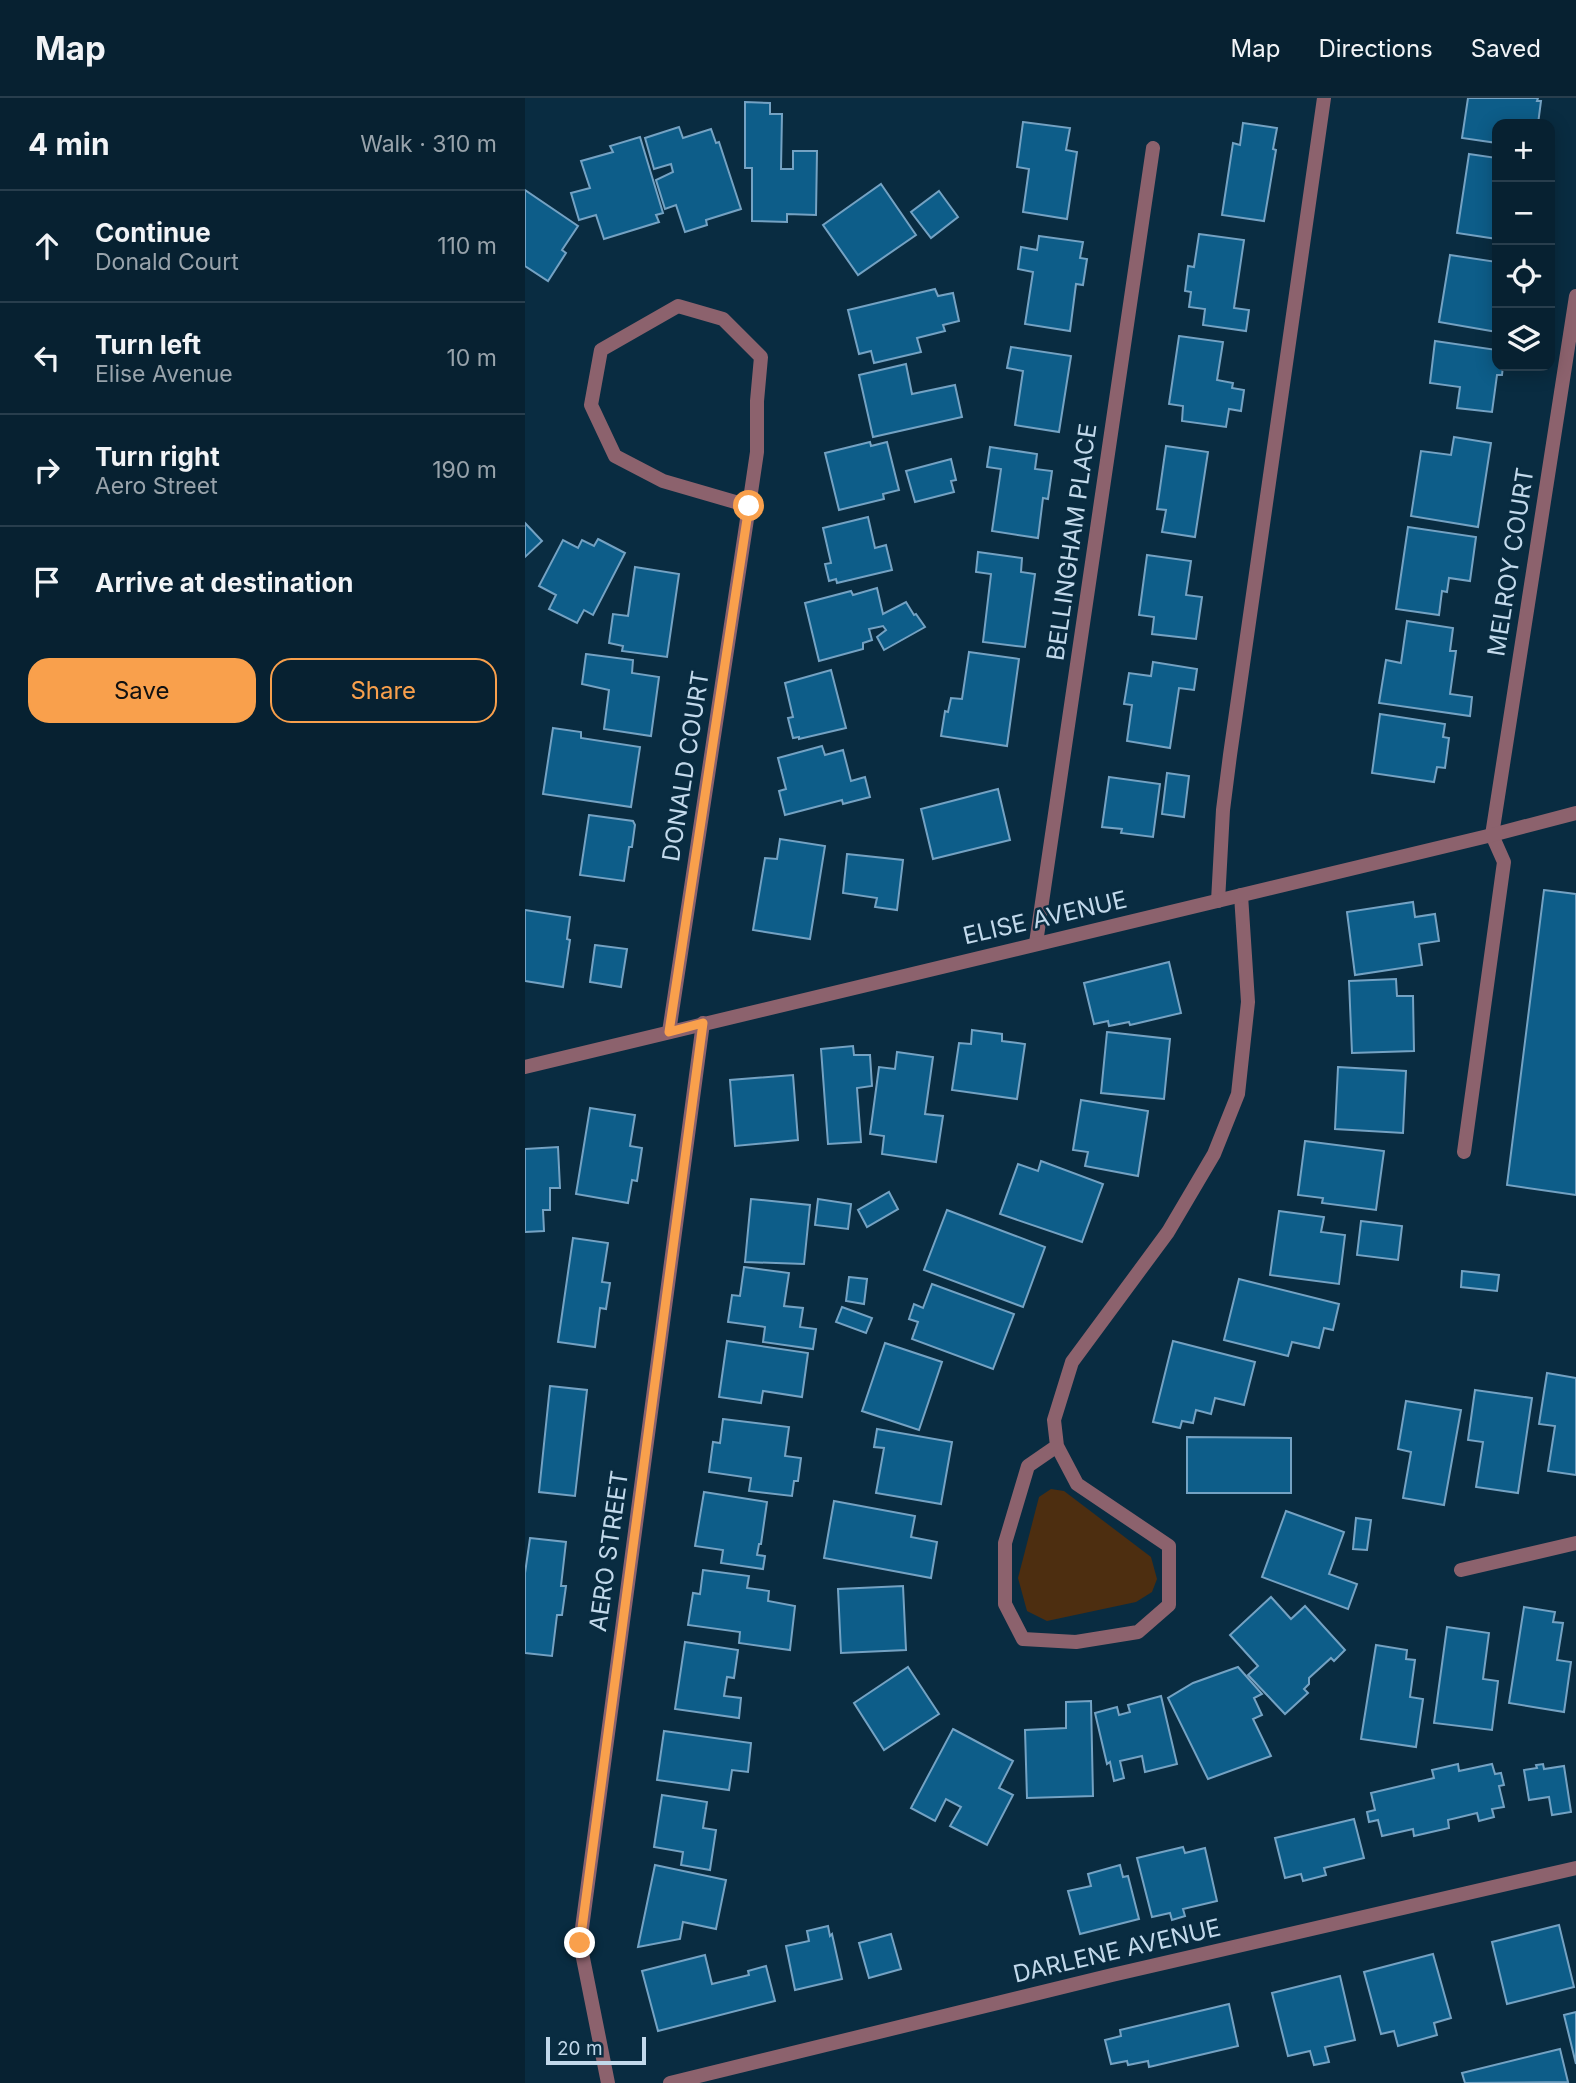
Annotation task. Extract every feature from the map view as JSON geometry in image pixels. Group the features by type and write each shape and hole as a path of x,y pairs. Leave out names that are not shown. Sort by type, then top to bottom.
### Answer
{"street":[{"path":"1217,901 1230,755 1324,98"},
{"name":"BELLINGHAM PLACE","path":"1036,943 1153,148"},
{"name":"MELROY COURT","path":"1492,835 1576,296"},
{"name":"DONALD COURT","path":"669,1032 749,506 757,452 757,401 761,357 723,319 678,306 601,350 591,405 615,456 663,481 749,506"},
{"name":"ELISE AVENUE","path":"525,1067 1576,813"},
{"path":"1464,1152 1504,862 1492,835"},
{"path":"1057,1446 1028,1466 1005,1543 1005,1604 1023,1639 1076,1642 1138,1632 1169,1605 1169,1546 1077,1484 1057,1446 1054,1420 1072,1362 1168,1232 1214,1154 1238,1094 1248,1002 1241,895"},
{"name":"AERO STREET","path":"608,2083 580,1943 703,1023"},
{"path":"1461,1570 1576,1542"},
{"name":"DARLENE AVENUE","path":"670,2083 1112,1975 1576,1868"}],"shaded area":[{"path":"1051,1489 1064,1491 1151,1557 1157,1579 1152,1592 1136,1602 1047,1621 1027,1611 1018,1578 1039,1497"}],"building":[{"path":"1468,98 1538,98 1537,101 1541,101 1539,119 1492,119 1492,142 1462,138"},
{"path":"745,102 770,103 770,114 782,114 781,169 793,169 793,151 817,151 816,215 787,214 787,222 752,221 752,168 745,168"},
{"path":"1023,122 1070,128 1066,150 1077,152 1067,219 1023,212 1029,169 1017,167"},
{"path":"1243,123 1277,128 1264,221 1222,215 1233,143 1240,145"},
{"path":"679,127 683,138 711,129 716,143 719,142 741,209 706,220 707,225 685,232 676,205 665,209 656,180 673,172 671,164 654,169 645,138"},
{"path":"640,137 663,213 656,215 659,222 604,239 596,215 579,220 571,193 590,188 581,161 613,152 610,146"},
{"path":"1469,154 1492,157 1492,238 1457,233"},
{"path":"881,184 916,235 858,275 823,225"},
{"path":"525,190 578,226 562,250 566,253 548,281 525,266"},
{"path":"939,191 958,217 931,238 911,212"},
{"path":"1199,234 1244,240 1234,308 1249,310 1246,331 1203,325 1205,309 1189,307 1191,292 1185,291 1188,266 1194,267"},
{"path":"1039,236 1083,242 1080,258 1087,259 1083,285 1076,284 1070,331 1025,324 1033,272 1018,269 1021,247 1037,250"},
{"path":"1450,255 1492,261 1492,331 1439,322"},
{"path":"935,289 938,296 953,293 959,321 943,325 945,331 917,338 921,352 874,363 871,351 859,354 848,310"},
{"path":"1179,336 1223,342 1217,380 1233,383 1232,388 1244,390 1241,411 1229,409 1226,427 1182,421 1183,406 1169,404"},
{"path":"1435,341 1492,349 1492,371 1502,371 1502,375 1497,375 1492,412 1457,408 1460,387 1430,383"},
{"path":"1011,347 1071,356 1059,432 1015,425 1023,371 1007,368"},
{"path":"906,364 912,394 955,385 962,417 873,437 859,375"},
{"path":"1454,437 1491,443 1478,527 1411,516 1421,451 1451,455"},
{"path":"870,442 871,446 887,442 899,490 883,494 884,499 839,510 825,453"},
{"path":"1166,446 1208,452 1195,537 1162,532 1166,510 1157,509"},
{"path":"990,447 1037,454 1035,469 1052,471 1048,499 1043,498 1038,538 992,531 1001,469 987,467"},
{"path":"951,459 956,480 951,481 954,492 915,502 906,471"},
{"path":"868,517 875,548 886,545 892,570 837,583 836,579 829,581 825,564 831,563 823,528"},
{"path":"525,523 542,541 525,557"},
{"path":"1408,527 1476,537 1470,581 1449,578 1447,592 1442,591 1439,615 1396,609"},
{"path":"598,539 625,553 593,615 584,610 577,623 549,609 556,595 539,586 563,540 578,548 582,540 594,546"},
{"path":"978,552 1022,558 1021,572 1035,574 1025,647 983,642 991,574 976,572"},
{"path":"1147,555 1191,561 1186,595 1202,597 1196,639 1152,634 1154,617 1139,615"},
{"path":"635,567 679,574 667,657 622,651 623,646 609,643 613,614 628,616"},
{"path":"877,588 883,614 906,602 925,627 884,650 877,637 886,630 883,626 869,629 872,640 863,643 863,649 819,661 805,603 851,591 853,595"},
{"path":"1407,621 1453,628 1450,651 1456,651 1450,694 1472,697 1470,716 1379,703 1386,660 1401,663"},
{"path":"969,652 1019,659 1007,746 941,736 945,711 948,712 951,698 962,699"},
{"path":"586,654 633,660 632,673 659,677 651,736 604,729 609,690 582,684"},
{"path":"1153,662 1197,669 1194,690 1179,688 1170,748 1127,741 1132,705 1124,704 1129,673 1151,676"},
{"path":"831,670 846,728 793,738 788,718 793,717 785,683"},
{"path":"1380,714 1445,724 1443,737 1449,738 1445,768 1437,767 1434,782 1372,773"},
{"path":"553,728 581,732 581,738 640,747 631,807 543,794"},
{"path":"822,746 825,755 843,750 851,781 865,777 870,797 843,804 842,800 785,815 779,791 786,789 778,758"},
{"path":"1167,773 1189,776 1184,817 1162,814"},
{"path":"1109,777 1160,784 1153,837 1121,833 1122,829 1102,827"},
{"path":"998,789 1010,840 933,859 921,809"},
{"path":"589,815 633,821 635,825 632,847 629,847 624,881 580,875"},
{"path":"780,839 825,846 810,939 753,930 765,858 777,859"},
{"path":"847,854 903,860 897,910 875,907 877,898 843,893"},
{"path":"1544,890 1576,894 1576,1195 1507,1185"},
{"path":"1413,902 1415,917 1435,914 1439,941 1419,944 1422,965 1355,975 1347,912"},
{"path":"525,910 570,917 567,939 570,940 563,987 525,981"},
{"path":"595,945 627,949 621,987 590,982"},
{"path":"1169,962 1181,1013 1130,1025 1129,1022 1109,1026 1108,1021 1094,1024 1084,983"},
{"path":"1396,979 1397,996 1413,996 1414,1051 1352,1053 1349,981"},
{"path":"972,1030 1002,1034 1002,1041 1025,1044 1017,1099 952,1090 959,1043 971,1044"},
{"path":"1107,1032 1170,1039 1164,1099 1101,1093"},
{"path":"853,1046 854,1055 870,1055 872,1086 857,1088 861,1142 828,1144 821,1049"},
{"path":"897,1052 933,1057 925,1114 943,1116 936,1162 882,1154 884,1136 870,1134 879,1067 895,1069"},
{"path":"1338,1067 1406,1071 1403,1133 1335,1129"},
{"path":"793,1075 798,1140 735,1146 730,1080"},
{"path":"1081,1100 1148,1111 1138,1176 1085,1166 1088,1152 1073,1150"},
{"path":"590,1108 635,1115 630,1146 642,1148 637,1181 632,1180 628,1203 576,1194"},
{"path":"1305,1141 1384,1151 1376,1210 1322,1203 1323,1198 1298,1195"},
{"path":"558,1147 560,1188 550,1188 550,1210 543,1210 544,1231 525,1232 525,1149"},
{"path":"1041,1161 1103,1184 1082,1242 1000,1214 1018,1164 1038,1171"},
{"path":"889,1192 898,1209 867,1227 858,1210"},
{"path":"751,1199 810,1205 804,1264 745,1262"},
{"path":"818,1199 851,1204 848,1229 815,1225"},
{"path":"947,1210 1045,1247 1023,1307 924,1270"},
{"path":"1279,1211 1324,1217 1321,1232 1345,1235 1339,1284 1270,1275"},
{"path":"1361,1221 1402,1226 1398,1260 1357,1255"},
{"path":"573,1238 608,1243 602,1282 610,1283 606,1309 600,1308 595,1347 558,1342"},
{"path":"744,1267 789,1273 784,1306 803,1308 800,1327 816,1329 813,1349 763,1342 765,1327 728,1322 732,1295 740,1296"},
{"path":"1462,1271 1499,1275 1497,1291 1461,1287"},
{"path":"849,1277 867,1279 864,1304 846,1301"},
{"path":"1239,1279 1339,1304 1333,1330 1324,1328 1319,1348 1292,1342 1288,1356 1224,1340"},
{"path":"932,1284 1014,1314 993,1369 912,1339 918,1322 909,1319 914,1304 923,1308"},
{"path":"842,1307 872,1318 866,1333 836,1322"},
{"path":"727,1341 808,1353 802,1397 763,1391 761,1403 719,1397"},
{"path":"1173,1341 1255,1362 1244,1405 1215,1398 1211,1414 1196,1410 1193,1423 1182,1421 1180,1428 1153,1422"},
{"path":"885,1343 942,1362 919,1430 862,1411"},
{"path":"1547,1373 1576,1378 1576,1475 1548,1471 1555,1426 1539,1424"},
{"path":"550,1386 587,1390 575,1496 539,1492"},
{"path":"1475,1390 1532,1398 1518,1493 1476,1487 1483,1442 1468,1440"},
{"path":"1406,1401 1461,1410 1444,1505 1403,1498 1411,1452 1398,1449"},
{"path":"723,1419 789,1427 785,1456 801,1458 798,1481 794,1481 792,1496 749,1491 751,1478 709,1472 713,1442 720,1443"},
{"path":"877,1429 952,1442 941,1504 876,1493 884,1448 874,1447"},
{"path":"1187,1437 1291,1438 1291,1493 1187,1493"},
{"path":"704,1492 767,1502 757,1555 765,1556 763,1569 721,1563 723,1550 695,1546"},
{"path":"834,1501 915,1516 911,1537 937,1542 931,1578 824,1558"},
{"path":"1286,1511 1344,1532 1329,1574 1357,1584 1348,1609 1262,1577"},
{"path":"1356,1518 1371,1520 1367,1550 1353,1549"},
{"path":"530,1538 566,1542 561,1586 566,1586 562,1615 557,1615 552,1656 525,1653 525,1573"},
{"path":"703,1570 749,1576 747,1588 769,1591 768,1601 795,1606 790,1650 739,1643 740,1632 688,1625 693,1593 700,1594"},
{"path":"903,1586 906,1650 841,1653 838,1589"},
{"path":"1271,1597 1291,1619 1305,1606 1345,1650 1334,1661 1331,1658 1309,1678 1309,1684 1304,1689 1308,1693 1285,1714 1248,1675 1258,1666 1230,1635"},
{"path":"1524,1607 1555,1612 1553,1622 1563,1623 1557,1660 1571,1662 1564,1712 1509,1703"},
{"path":"1447,1627 1489,1633 1483,1679 1498,1681 1492,1730 1434,1723"},
{"path":"685,1642 738,1650 734,1678 727,1677 724,1696 741,1698 739,1718 675,1709"},
{"path":"1376,1645 1407,1650 1406,1659 1415,1660 1410,1697 1423,1699 1416,1747 1361,1739"},
{"path":"908,1667 939,1714 884,1750 854,1703"},
{"path":"1238,1667 1262,1694 1254,1698 1262,1715 1253,1719 1271,1756 1208,1779 1168,1698 1193,1683"},
{"path":"1161,1696 1177,1764 1145,1772 1142,1756 1120,1761 1124,1778 1114,1781 1110,1762 1107,1764 1095,1713 1117,1707 1119,1715 1130,1712 1128,1705"},
{"path":"1091,1701 1093,1796 1027,1798 1025,1730 1066,1728 1066,1702"},
{"path":"953,1729 1013,1761 999,1788 1013,1795 987,1845 950,1826 961,1807 946,1799 935,1821 911,1808"},
{"path":"664,1731 751,1743 748,1772 732,1770 729,1790 657,1780"},
{"path":"1458,1764 1459,1771 1492,1764 1495,1774 1501,1773 1504,1785 1499,1786 1504,1807 1492,1809 1494,1817 1479,1821 1477,1813 1448,1820 1449,1828 1414,1836 1413,1829 1382,1836 1378,1820 1369,1822 1367,1812 1375,1810 1371,1793 1434,1778 1432,1770"},
{"path":"1543,1764 1544,1769 1564,1766 1571,1812 1552,1815 1549,1797 1529,1800 1524,1770"},
{"path":"662,1795 707,1802 703,1828 716,1830 710,1870 681,1865 683,1852 654,1847"},
{"path":"1354,1819 1364,1858 1324,1868 1326,1875 1303,1881 1301,1874 1285,1878 1275,1838"},
{"path":"1183,1847 1185,1853 1205,1848 1217,1901 1183,1909 1185,1916 1172,1920 1170,1913 1152,1917 1137,1858"},
{"path":"655,1865 726,1880 716,1929 683,1922 680,1939 638,1947"},
{"path":"1120,1865 1123,1877 1128,1876 1139,1919 1080,1934 1068,1891 1091,1886 1088,1874"},
{"path":"1559,1925 1574,1987 1507,2004 1492,1942"},
{"path":"828,1926 842,1979 795,1990 786,1946 809,1941 807,1931"},
{"path":"891,1934 901,1969 869,1978 859,1943"},
{"path":"1433,1954 1451,2018 1434,2023 1437,2035 1398,2046 1394,2031 1381,2034 1364,1972"},
{"path":"705,1955 712,1984 749,1975 748,1971 766,1966 775,2001 658,2031 642,1971"},
{"path":"1340,1976 1355,2040 1325,2047 1329,2062 1314,2065 1310,2051 1288,2056 1272,1993"},
{"path":"1229,2004 1238,2046 1149,2067 1148,2061 1128,2065 1127,2061 1111,2064 1105,2040 1121,2036 1120,2030"},
{"path":"1576,2012 1576,2064 1564,2015"},
{"path":"1560,2049 1568,2082 1465,2083 1462,2073"}],"route":[{"path":"580,1943 703,1023 669,1032 749,506"}]}
